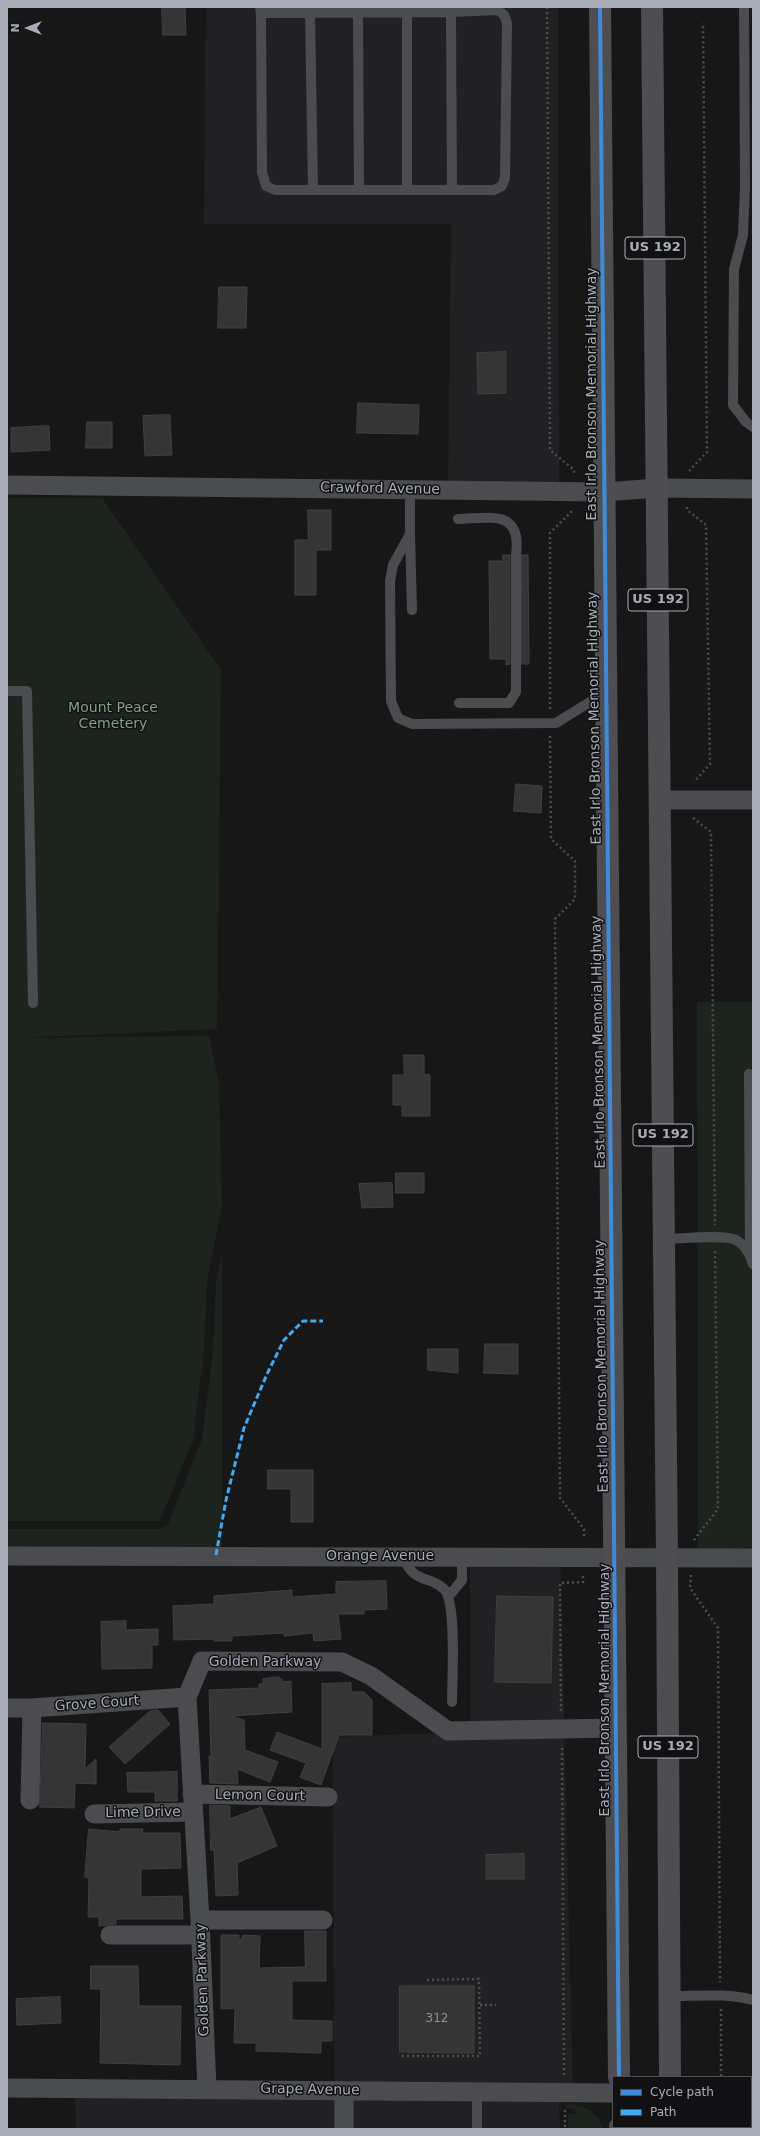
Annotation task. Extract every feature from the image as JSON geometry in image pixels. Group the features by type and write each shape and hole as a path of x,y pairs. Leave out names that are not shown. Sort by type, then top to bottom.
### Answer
{"highway":[{"name":"East Irlo Bronson Memorial Highway","path":"600,7 619,2076"},
{"path":"642,7 652,37"},
{"name":"US 192","path":"652,7 658,488 670,2076"}],"street":[{"name":"Crawford Avenue","path":"7,485 604,492 658,488 753,489"},
{"path":"660,800 753,800"},
{"name":"Orange Avenue","path":"7,1556 462,1556 753,1558"},
{"name":"Golden Parkway","path":"207,2089 201,1927 192,1803 187,1697 202,1661 342,1662 371,1676 448,1731 616,1728"},
{"name":"Grove Court","path":"7,1708 32,1708 187,1697"},
{"path":"30,1800 32,1708"},
{"name":"Lemon Court","path":"192,1803 328,1797"},
{"name":"Lime Drive","path":"94,1814 192,1803"},
{"path":"110,1934 323,1920"},
{"name":"Grape Avenue","path":"7,2088 612,2093"},
{"path":"344,2090 344,2129"}],"lane":[{"path":"744,7 749,130 743,235 734,269 733,405 746,422 753,427"},
{"path":"451,9 452,190"},
{"path":"451,9 498,10 504,15 507,23 506,178 502,186 494,190 275,190 266,186 262,172 261,10 310,13 358,13 451,9"},
{"path":"407,12 407,190"},
{"path":"310,13 312,190"},
{"path":"358,13 359,190"},
{"path":"410,490 412,610"},
{"path":"458,519 492,518 509,522 514,527 518,541 516,555 516,692 509,704 459,704"},
{"path":"410,534 393,565 390,581 391,701 398,718 412,724 556,723 606,692"},
{"path":"7,690 27,691 33,1004"},
{"path":"749,1074 750,1253 753,1264"},
{"path":"664,1239 715,1238 735,1240 750,1253"},
{"path":"403,1556 406,1566 412,1573 444,1589 449,1596 452,1612 452,1702"},
{"path":"449,1596 462,1580 462,1556"},
{"path":"670,1996 743,1998 753,2000"},
{"path":"477,2092 477,2129"}],"path":[{"path":"547,7 550,450 574,470 575,491 575,509 550,533 551,839 575,861 575,899 555,919 560,1498 584,1529 583,1582 560,1583 565,2129"},
{"path":"704,23 707,452 687,472 686,488 687,510 706,525 709,608 710,764 690,785 690,816 710,832 718,1508 694,1538 690,1588 718,1628 721,2076"},
{"path":"402,2056 480,2056 479,1979 424,1980"},
{"path":"480,2006 496,2006"}],"shaded area":[{"path":"206,7 558,7 559,488 448,487 451,224 204,224"},
{"path":"470,1551 560,1551 573,2097 559,2101 560,2129 76,2129 75,2086 334,2083 333,1737 470,1732"},
{"path":"753,2083 753,2129 699,2129 752,2128"}],"green space":[{"name":"Mount Peace Cemetery","path":"7,498 102,498 221,670 217,1029 19,1038 209,1036 219,1084 222,1207 207,1282 204,1351 193,1439 160,1521 7,1521"},
{"path":"697,1002 753,1002 753,1547 698,1552"},
{"path":"222,1255 222,1551 7,1551 7,1529 160,1529 168,1524 202,1439 213,1352 216,1282"},
{"path":"567,2104 580,2106 590,2110 597,2117 603,2129 568,2129 568,2114 575,2114 575,2109 567,2108"}],"building":[{"path":"162,7 185,7 186,35 163,35"},
{"path":"219,287 247,287 246,328 218,328"},
{"path":"506,352 506,393 478,394 477,353"},
{"path":"358,403 419,405 418,434 357,433"},
{"path":"170,415 172,455 145,456 143,416"},
{"path":"87,422 112,422 112,448 86,448"},
{"path":"49,426 50,450 11,452 11,428"},
{"path":"308,510 331,510 331,550 316,550 316,595 295,595 295,540 308,540"},
{"path":"503,555 510,555 510,664 506,665 506,659 490,659 489,561 503,561"},
{"path":"522,555 528,555 529,664 522,664"},
{"path":"516,784 542,786 541,813 514,811"},
{"path":"404,1055 424,1055 424,1074 430,1075 430,1116 402,1116 402,1105 393,1105 393,1075 404,1075"},
{"path":"396,1173 424,1173 424,1193 396,1193"},
{"path":"392,1183 393,1207 362,1208 359,1184"},
{"path":"485,1344 518,1344 518,1374 484,1373"},
{"path":"428,1349 458,1349 458,1373 428,1370"},
{"path":"268,1470 313,1470 313,1522 291,1522 291,1489 268,1489"},
{"path":"386,1581 387,1609 364,1610 364,1614 338,1614 341,1639 314,1641 313,1633 284,1636 284,1633 232,1636 232,1641 214,1641 214,1639 174,1640 173,1606 214,1604 214,1596 292,1590 292,1597 336,1594 336,1582"},
{"path":"497,1596 553,1597 551,1683 495,1682"},
{"path":"126,1621 126,1630 158,1629 158,1645 152,1645 152,1668 102,1669 101,1622"},
{"path":"279,1677 279,1679 282,1679 283,1682 291,1681 292,1712 231,1716 244,1720 245,1750 278,1762 270,1782 237,1769 238,1784 210,1783 209,1756 211,1756 209,1690 259,1688 259,1684 263,1684 263,1679"},
{"path":"351,1683 351,1692 364,1692 372,1700 372,1735 339,1735 321,1785 300,1777 306,1763 270,1750 277,1732 322,1749 322,1684"},
{"path":"158,1710 170,1724 125,1764 109,1747 150,1711"},
{"path":"43,1723 86,1724 85,1769 96,1759 96,1784 75,1783 74,1808 40,1807"},
{"path":"177,1772 177,1801 155,1801 155,1792 128,1792 127,1773"},
{"path":"210,1805 230,1806 230,1819 261,1807 277,1846 237,1863 238,1895 216,1896 214,1850 211,1850"},
{"path":"89,1829 120,1832 120,1829 143,1829 142,1833 180,1833 181,1868 141,1869 141,1897 182,1896 183,1919 116,1919 116,1924 99,1926 99,1917 88,1917 89,1878 85,1877"},
{"path":"524,1854 524,1879 486,1879 486,1855"},
{"path":"305,1931 326,1931 326,1981 292,1981 292,2020 332,2021 332,2041 321,2041 321,2053 256,2051 256,2043 234,2043 235,2008 221,2009 221,1935 239,1935 239,1944 243,1935 260,1936 259,1968 305,1967"},
{"path":"91,1966 138,1966 139,2006 181,2006 180,2065 100,2063 101,1989 91,1989"},
{"path":"400,1986 474,1986 474,2053 400,2052"},
{"path":"60,1997 61,2023 17,2025 16,1999"}],"marked path":[{"path":"216,1555 226,1500 244,1428 267,1374 284,1340 303,1321 323,1321"}],"cycle path":[{"path":"600,7 619,2076"}]}
